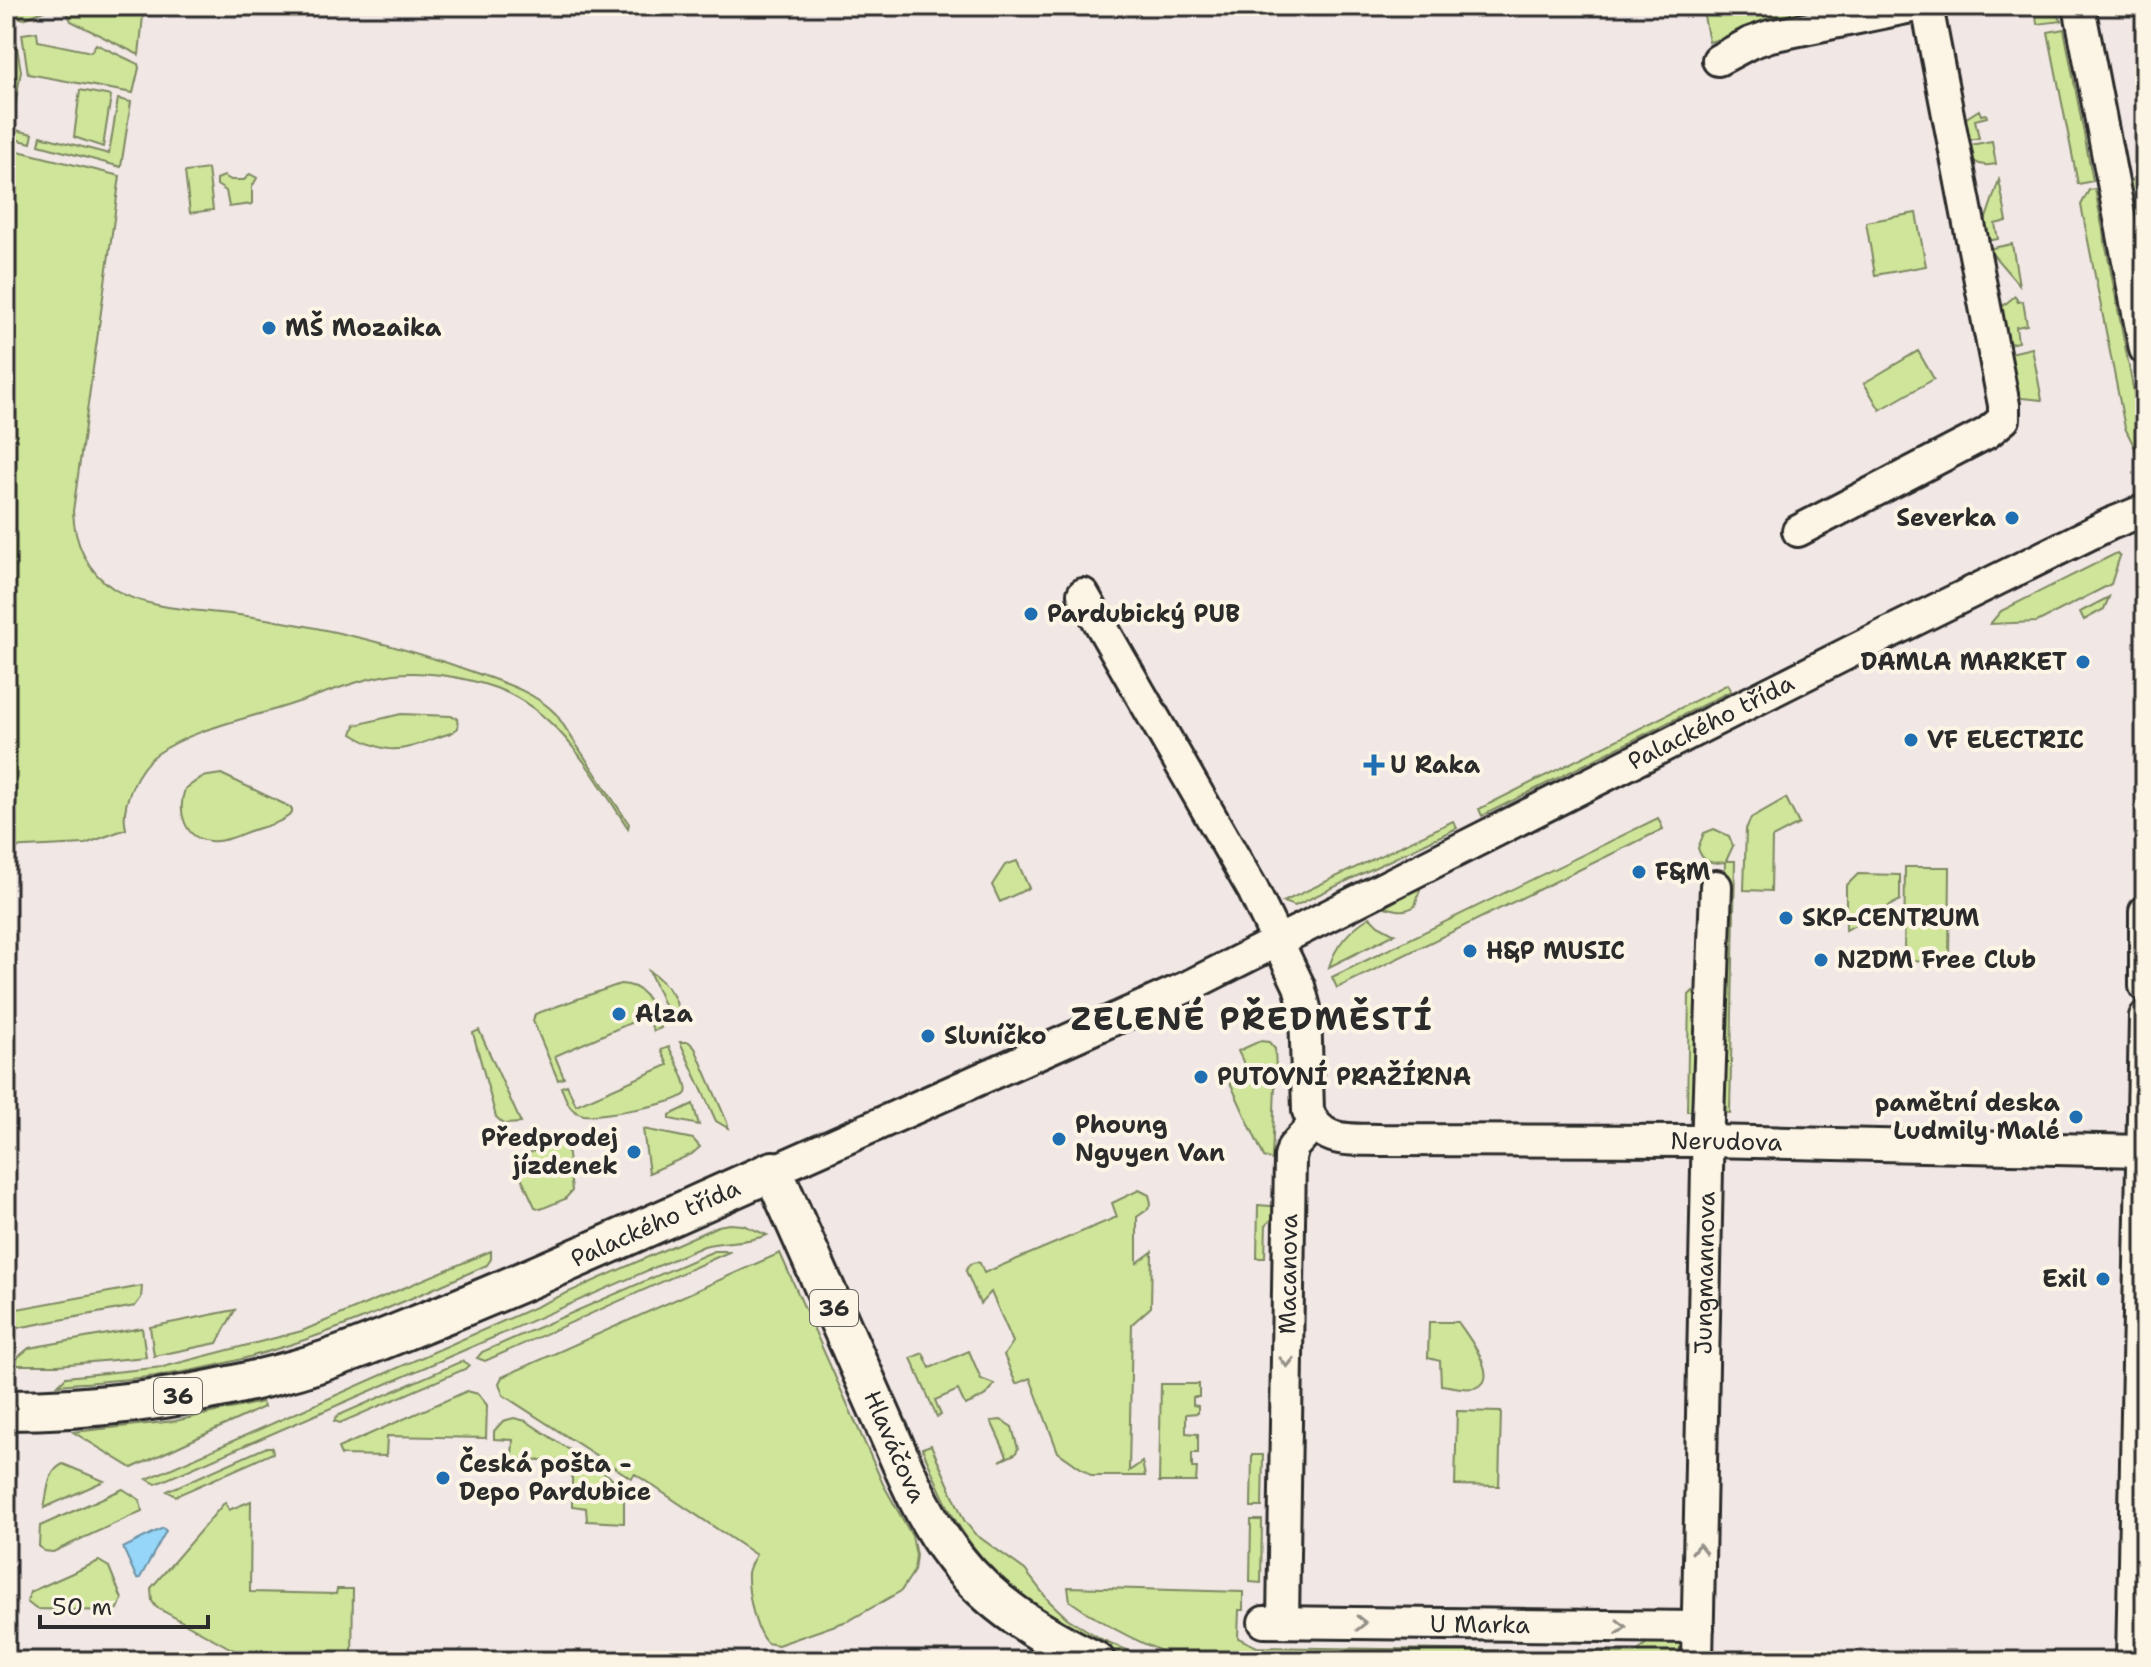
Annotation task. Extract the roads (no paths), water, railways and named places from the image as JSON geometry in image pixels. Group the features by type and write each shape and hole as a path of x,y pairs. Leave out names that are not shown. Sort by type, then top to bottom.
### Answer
{"main road":[{"name":"Palackého třída","path":"6,1410 86,1408 189,1395 342,1355 488,1297 773,1171"},
{"name":"Hlaváčova","path":"773,1171 937,1534 973,1579 1003,1606 1053,1640 1095,1661"}],"street":[{"path":"1718,60 1770,36 1916,6"},
{"path":"1798,531 1987,433 2004,419 2004,405 1927,6"},
{"path":"2079,6 2145,347"},
{"name":"Palackého třída","path":"773,1171 1189,986 1838,658 2110,524 2145,510"},
{"path":"1083,594 1253,890 1299,986 1305,1008 1306,1100 1313,1125"},
{"name":"Jungmannova","path":"1697,1661 1716,886"},
{"path":"2145,911 2145,986"},
{"path":"2132,1661 2142,1288 2145,1017"},
{"name":"Nerudova","path":"1313,1125 1329,1136 1342,1139 1708,1141 2142,1151"},
{"name":"Macanova","path":"1273,1622 1290,1157 1293,1147 1313,1125"},
{"name":"U Marka","path":"1273,1622 1698,1627"}],"water":[{"path":"163,1528 166,1531 137,1579 123,1548"}],"place":[{"name":"MŠ Mozaika","path":"269,328"},
{"name":"Severka","path":"2012,518"},
{"name":"Pardubický PUB","path":"1031,614"},
{"name":"DAMLA MARKET","path":"2083,662"},
{"name":"VF ELECTRIC","path":"1911,740"},
{"name":"U Raka","path":"1374,765"},
{"name":"F&M","path":"1639,872"},
{"name":"SKP-CENTRUM","path":"1786,918"},
{"name":"H&P MUSIC","path":"1470,951"},
{"name":"NZDM Free Club","path":"1821,960"},
{"name":"Alza","path":"619,1014"},
{"name":"Sluníčko","path":"928,1036"},
{"name":"PUTOVNÍ PRAŽÍRNA","path":"1201,1077"},
{"name":"pamětní deska Ludmily Malé","path":"2076,1117"},
{"name":"Phoung Nguyen Van","path":"1059,1139"},
{"name":"Předprodej jízdenek","path":"634,1152"},
{"name":"Exil","path":"2103,1279"},
{"name":"Česká pošta - Depo Pardubice","path":"443,1478"}],"district":[{"name":"ZELENÉ PŘEDMĚSTÍ","path":"1252,1018"}]}
